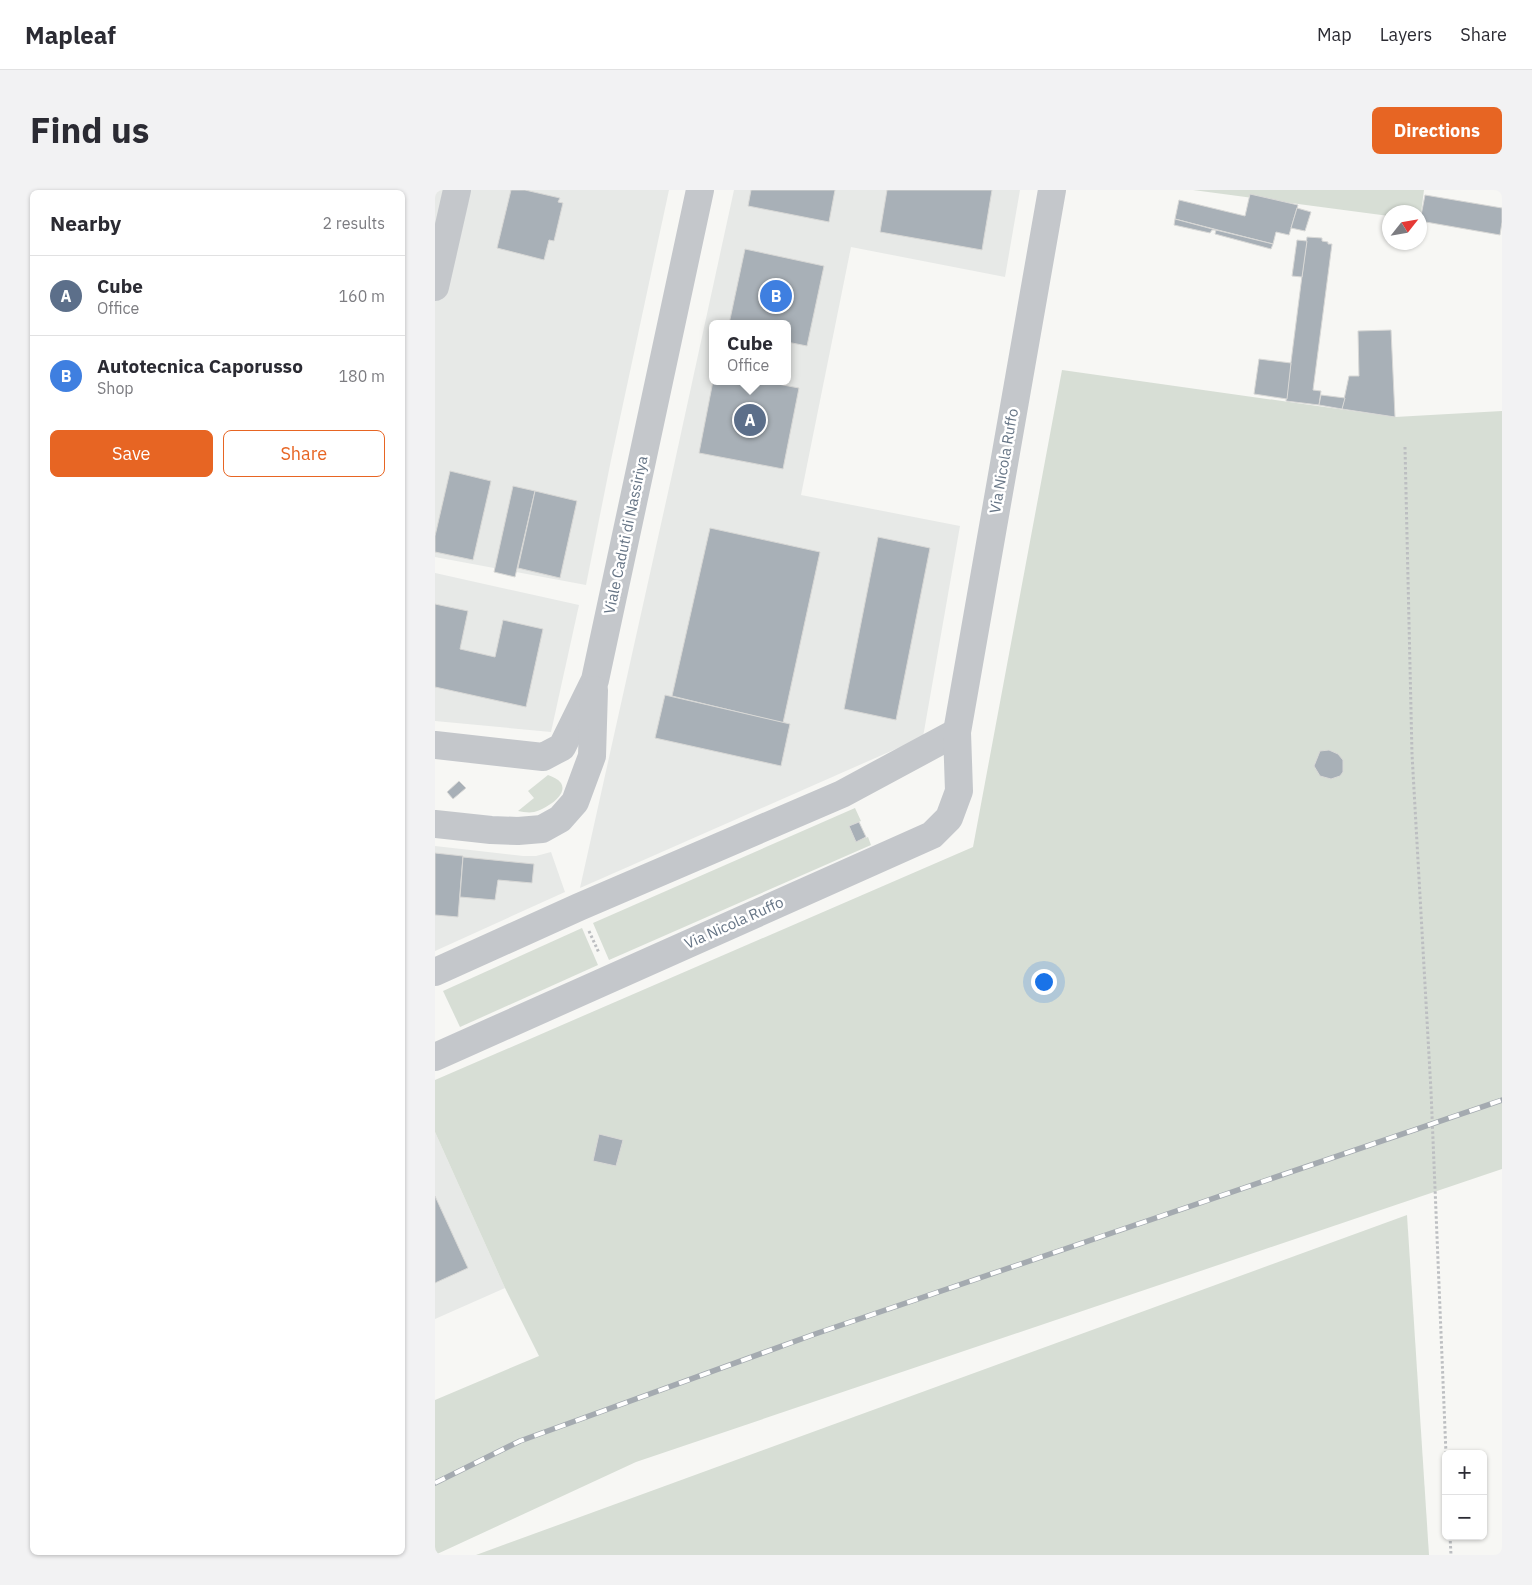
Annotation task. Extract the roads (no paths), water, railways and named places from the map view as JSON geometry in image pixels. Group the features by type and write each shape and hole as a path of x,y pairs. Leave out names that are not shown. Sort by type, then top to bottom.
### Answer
{"street":[{"path":"435,287 457,190"},
{"name":"Viale Caduti di Nassiriya","path":"435,745 543,756 562,747 595,680 701,190"},
{"name":"Via Nicola Ruffo","path":"435,1057 932,835 949,818 959,791 957,732 1052,190"},
{"path":"435,824 518,831 542,829 561,819 575,802 592,756 595,680"},
{"path":"435,972 579,907 842,794 957,732"}],"railway":[{"path":"435,1483 520,1441 815,1334 1502,1100"}],"place":[{"name":"Autotecnica Caporusso","path":"776,296"},
{"name":"Cube","path":"750,420"}]}
